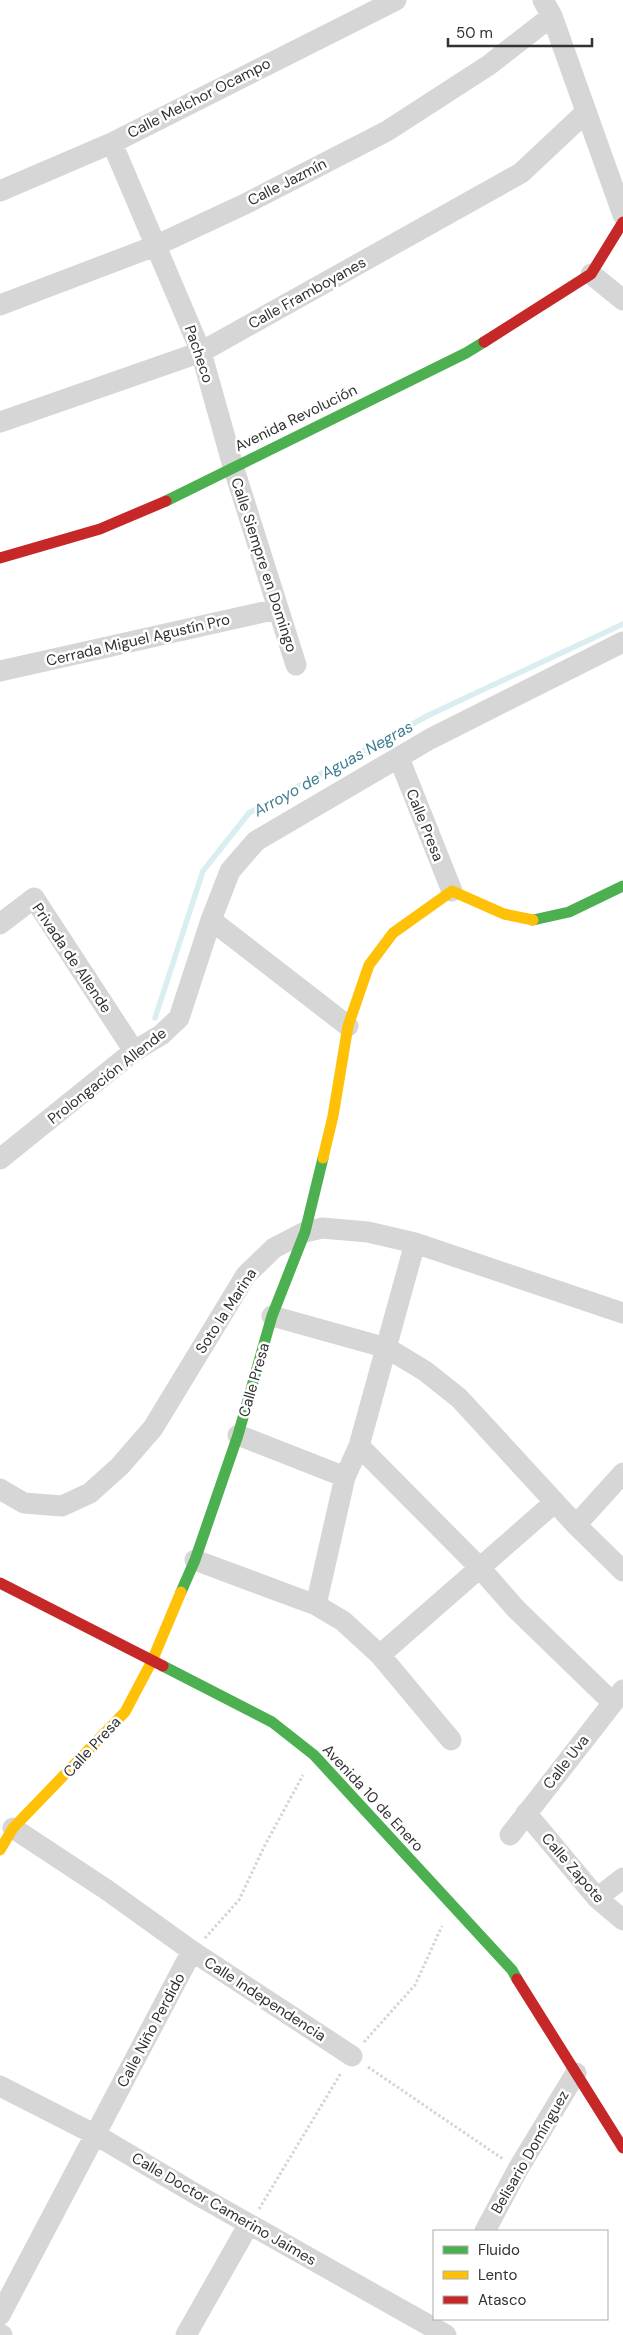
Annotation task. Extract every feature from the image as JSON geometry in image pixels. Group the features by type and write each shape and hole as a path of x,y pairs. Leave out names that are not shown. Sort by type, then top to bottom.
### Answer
{"street":[{"name":"Calle Melchor Ocampo","path":"0,191 112,142 396,0"},
{"path":"548,8 623,215"},
{"name":"Calle Jazmín","path":"0,305 155,246 245,204 387,131 488,64 548,8"},
{"name":"Calle Framboyanes","path":"0,422 201,352 521,173 586,112"},
{"path":"112,142 155,246"},
{"path":"623,222 591,274 623,300"},
{"name":"Pacheco","path":"155,246 201,352 233,466"},
{"name":"Avenida Revolución","path":"0,558 100,529 186,492 233,466 466,353 591,274"},
{"name":"Calle Siempre en Domingo","path":"233,466 296,665"},
{"name":"Cerrada Miguel Agustín Pro","path":"0,672 277,609"},
{"name":"Prolongación Allende","path":"0,1159 134,1051 161,1035 179,1018 211,920 230,871 256,841 430,739 623,642"},
{"name":"Calle Presa","path":"0,1850 13,1828 125,1712 152,1661 195,1560 238,1435 272,1316 305,1232 333,1116 348,1026 370,965 393,933 452,891 399,758"},
{"path":"452,891 500,913 533,920 580,909 623,886"},
{"name":"Privada de Allende","path":"0,924 34,898 134,1051"},
{"path":"211,920 348,1026"},
{"name":"Soto la Marina","path":"0,1489 24,1503 62,1506 90,1493 120,1466 153,1428 246,1275 274,1248 305,1232 322,1228 368,1232 415,1243 623,1313"},
{"path":"316,1605 345,1477 359,1446 415,1243"},
{"path":"272,1316 387,1348 425,1372 459,1398 576,1525 623,1572"},
{"path":"238,1435 345,1477"},
{"path":"359,1446 480,1568 516,1609 617,1696"},
{"path":"576,1525 623,1473"},
{"path":"380,1654 555,1502"},
{"path":"195,1560 316,1605 343,1621 380,1654 451,1740"},
{"name":"Avenida 10 de Enero","path":"0,1583 272,1722 314,1755 512,1970 623,2148"},
{"name":"Calle Uva","path":"510,1835 617,1696"},
{"name":"Calle Zapote","path":"526,1813 598,1898 623,1920"},
{"name":"Calle Independencia","path":"13,1828 107,1890 192,1951 352,2056"},
{"path":"598,1898 623,1878"},
{"name":"Calle Niño Perdido","path":"0,2315 192,1951"},
{"name":"Belisario Domínguez","path":"486,2230 518,2169 576,2073"},
{"name":"Calle Doctor Camerino Jaimes","path":"0,2086 96,2135 249,2224 437,2329"},
{"path":"186,2335 249,2224"}],"path":[{"path":"192,1951 239,1900 264,1847 314,1755"},
{"path":"352,2056 518,2169"}],"waterway":[{"name":"Arroyo de Aguas Negras","path":"155,1018 203,871 249,813 429,715 623,624"}],"traffic: fast":[{"path":"166,501 466,353 484,342"},
{"path":"533,920 569,912 623,886"},
{"path":"181,1592 195,1560 238,1435 272,1316 305,1232 323,1158"},
{"path":"163,1666 272,1722 314,1755 512,1970 517,1979"}],"traffic: slow":[{"path":"323,1158 333,1116 348,1026 369,965 393,933 452,891 504,914 533,920"},
{"path":"0,1850 13,1828 125,1712 152,1661 181,1592"}],"traffic: jam":[{"path":"484,342 591,274 623,222"},
{"path":"0,558 100,529 166,501"},
{"path":"0,1583 163,1666"},
{"path":"517,1979 623,2148"}]}
